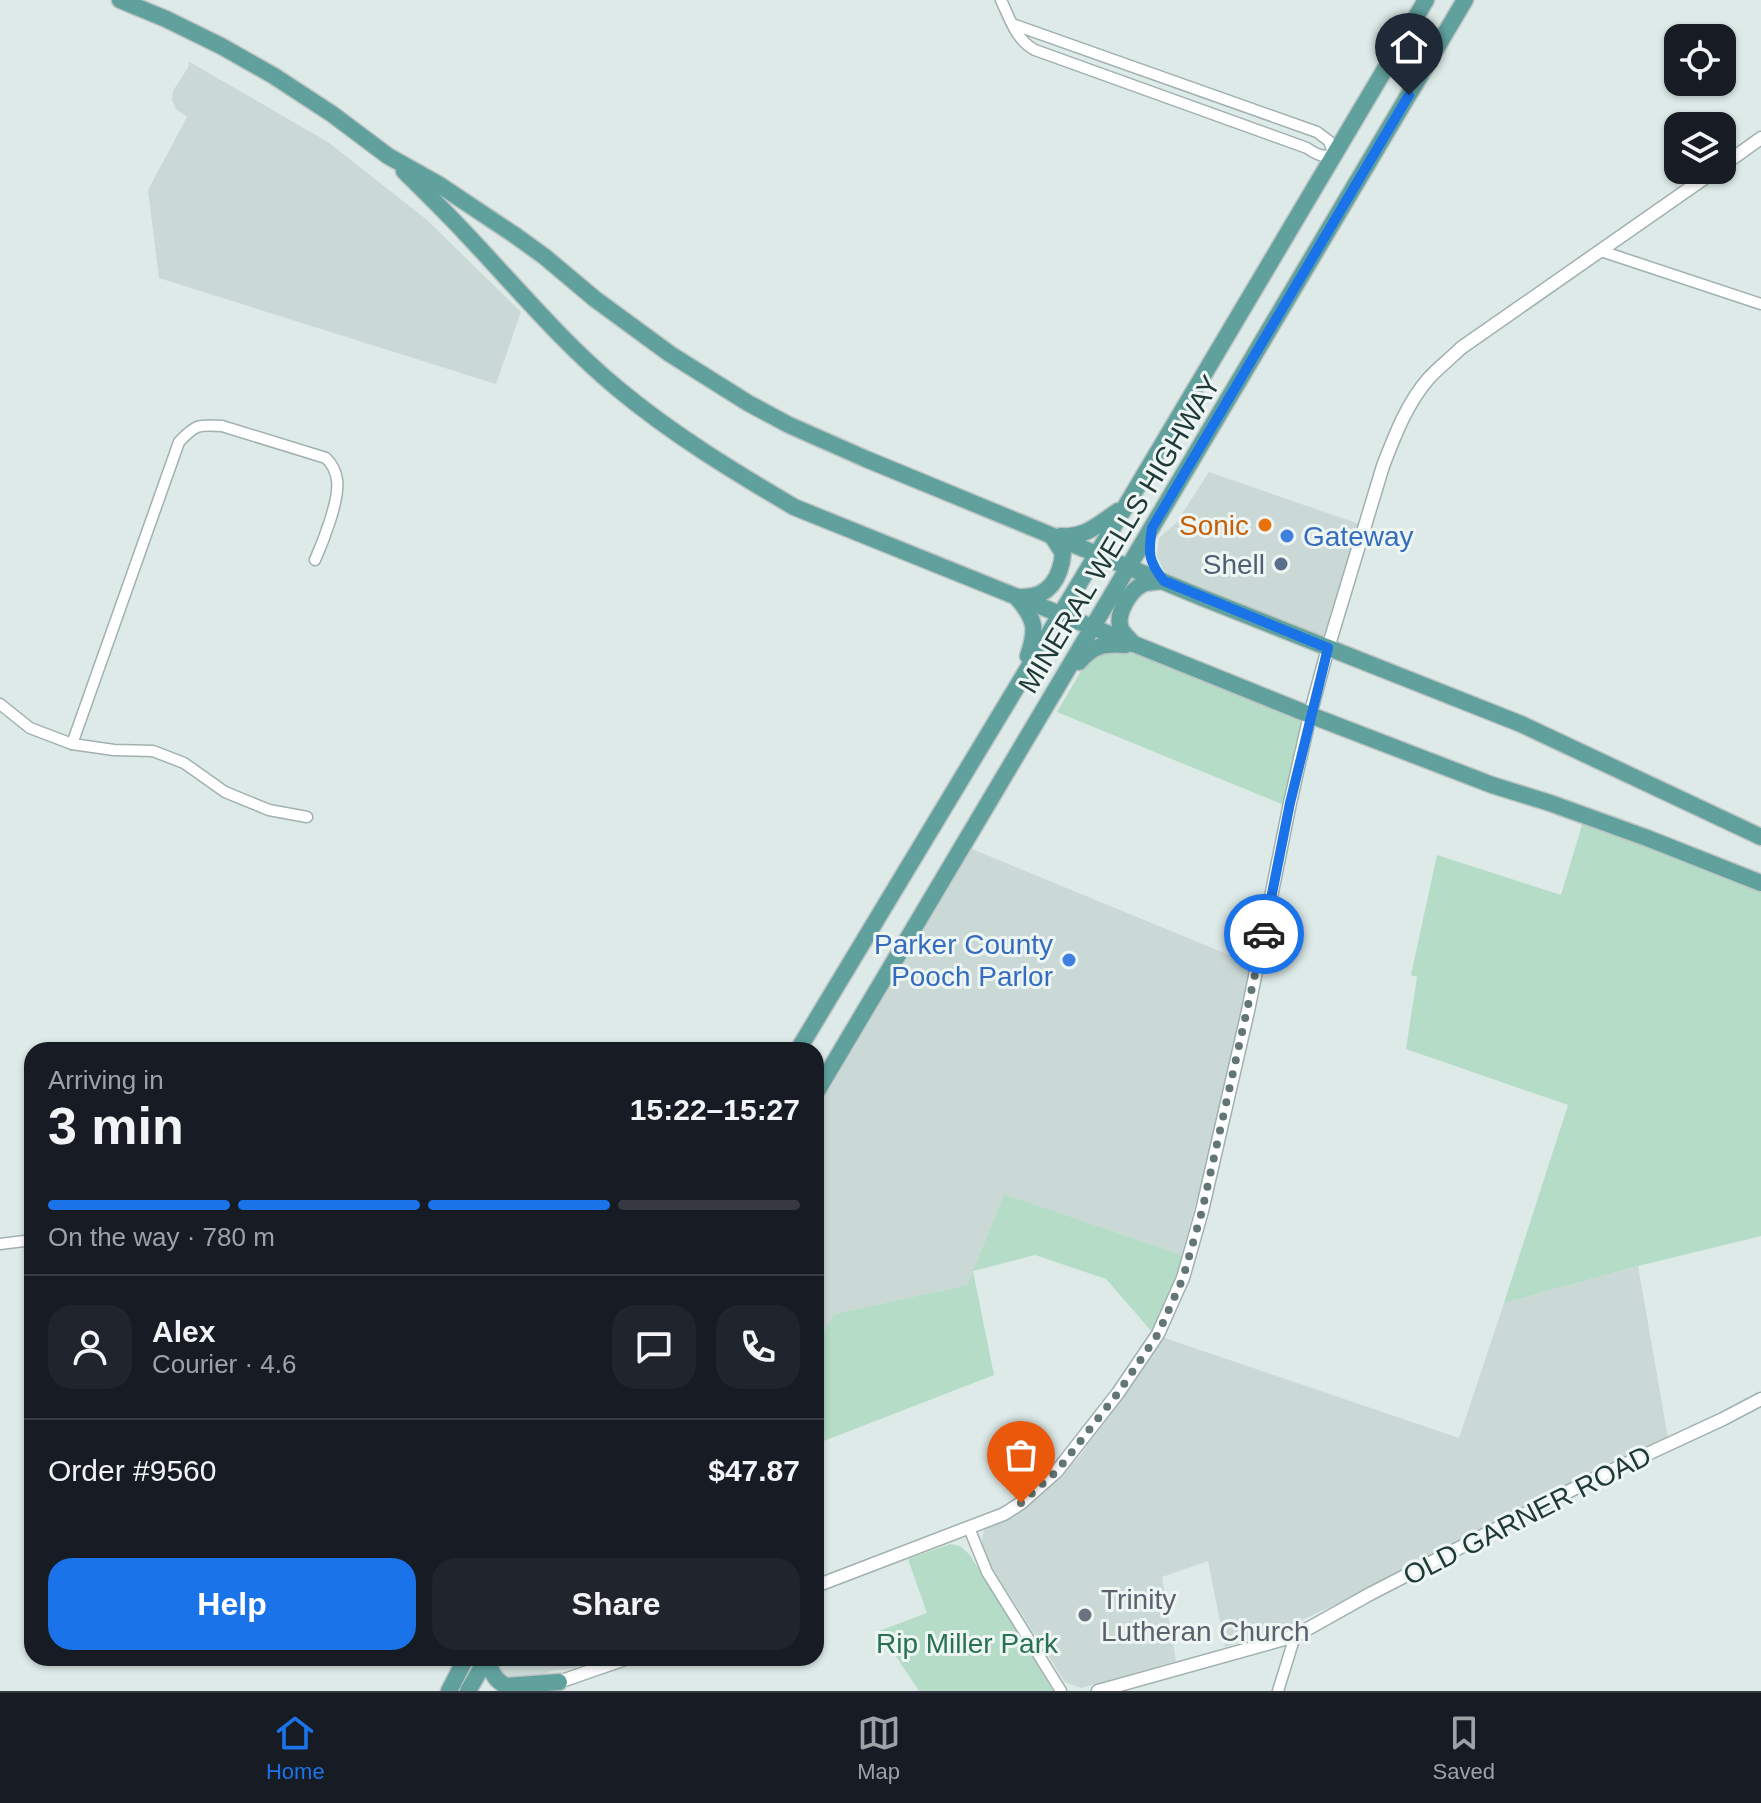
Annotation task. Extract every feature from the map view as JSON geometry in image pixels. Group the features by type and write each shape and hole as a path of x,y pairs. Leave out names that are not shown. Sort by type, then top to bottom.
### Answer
{"main road":[{"path":"120,0 221,46 274,76 388,156 438,184 545,257 595,299 670,354 789,425 1129,567 1521,724 1761,837"},
{"name":"MINERAL WELLS HIGHWAY","path":"803,1042 1426,0"},
{"name":"MINERAL WELLS HIGHWAY","path":"824,1080 1465,0"},
{"path":"388,156 575,350 617,388 682,437 794,507 1310,715 1761,883"},
{"path":"1051,535 1073,537 1085,534 1127,504"},
{"path":"1152,528 1150,557 1153,567 1164,581"},
{"path":"1016,597 1042,594 1053,584 1063,553 1051,535"},
{"path":"1135,645 1121,629 1123,607 1131,592 1144,583 1164,581"},
{"path":"1016,597 1029,610 1034,625 1034,636 1020,681"},
{"path":"1062,680 1096,647 1135,645"},
{"path":"449,1691 462,1666"},
{"path":"468,1691 483,1666"},
{"path":"491,1666 494,1677 506,1686 559,1682"}],"street":[{"path":"1001,0 1012,24 1025,45 1050,57 1307,148 1316,155 1334,155 1329,141 1317,132 1012,24"},
{"path":"1220,117 1223,99"},
{"path":"1736,156 1761,138"},
{"path":"824,1583 1004,1514 1021,1503 1057,1471 1118,1393 1158,1334 1183,1278 1202,1211 1310,715 1383,466 1395,435 1410,404 1429,378 1461,348 1696,184"},
{"path":"1601,251 1761,304"},
{"path":"72,744 179,442 193,427 222,426 326,458 337,481 337,497 315,560"},
{"path":"0,704 30,728 72,744 153,751 184,763 225,792 269,810 307,817"},
{"path":"0,1244 24,1241"},
{"name":"OLD GARNER ROAD","path":"1098,1691 1295,1636 1587,1482 1761,1399"},
{"path":"969,1528 987,1572 1061,1691"},
{"path":"1278,1691 1295,1636"},
{"path":"535,1691 605,1666"}],"shaded area":[{"path":"188,61 328,142 427,220 521,312 496,384 159,278 148,190 187,117 175,108 172,100 173,91 189,66"},
{"path":"1209,472 1359,524 1325,635 1312,637 1204,592 1164,571 1157,556 1159,538 1176,523"},
{"path":"972,849 1251,964 1212,1142 1182,1255 1004,1194 967,1285 834,1314 824,1331 824,1099"},
{"path":"1638,1266 1668,1438 1288,1626 1225,1647 1208,1561 1162,1577 1176,1661 1081,1688 1065,1682 981,1547 984,1529 1024,1509 1079,1457 1162,1337 1459,1438 1504,1303"},
{"path":"497,1666 579,1666 551,1671 520,1683 509,1683"}],"green space":[{"path":"1112,650 1135,653 1302,723 1284,805 1057,712 1083,668 1096,655"},
{"path":"1583,822 1761,892 1761,1236 1504,1303 1568,1105 1406,1049 1417,977 1411,975 1437,855 1561,895"},
{"path":"1004,1194 1182,1255 1153,1333 1106,1279 1035,1255 973,1271 994,1375 824,1441 824,1331 834,1314 967,1285"},
{"name":"Rip Miller Park","path":"950,1544 960,1546 970,1555 1053,1691 919,1691 879,1631 927,1613 908,1559"}],"way so far":[{"path":"1021,1503 1057,1471 1118,1393 1158,1334 1183,1278 1202,1211 1264,934"}],"place":[{"name":"Sonic","path":"1265,525"},
{"name":"Gateway","path":"1287,536"},
{"name":"Shell","path":"1281,564"},
{"name":"Parker County Pooch Parlor","path":"1069,960"},
{"name":"Trinity Lutheran Church","path":"1085,1615"}],"route":[{"path":"1264,934 1290,803 1328,648 1164,581 1153,567 1150,557 1152,528 1409,95"}]}
